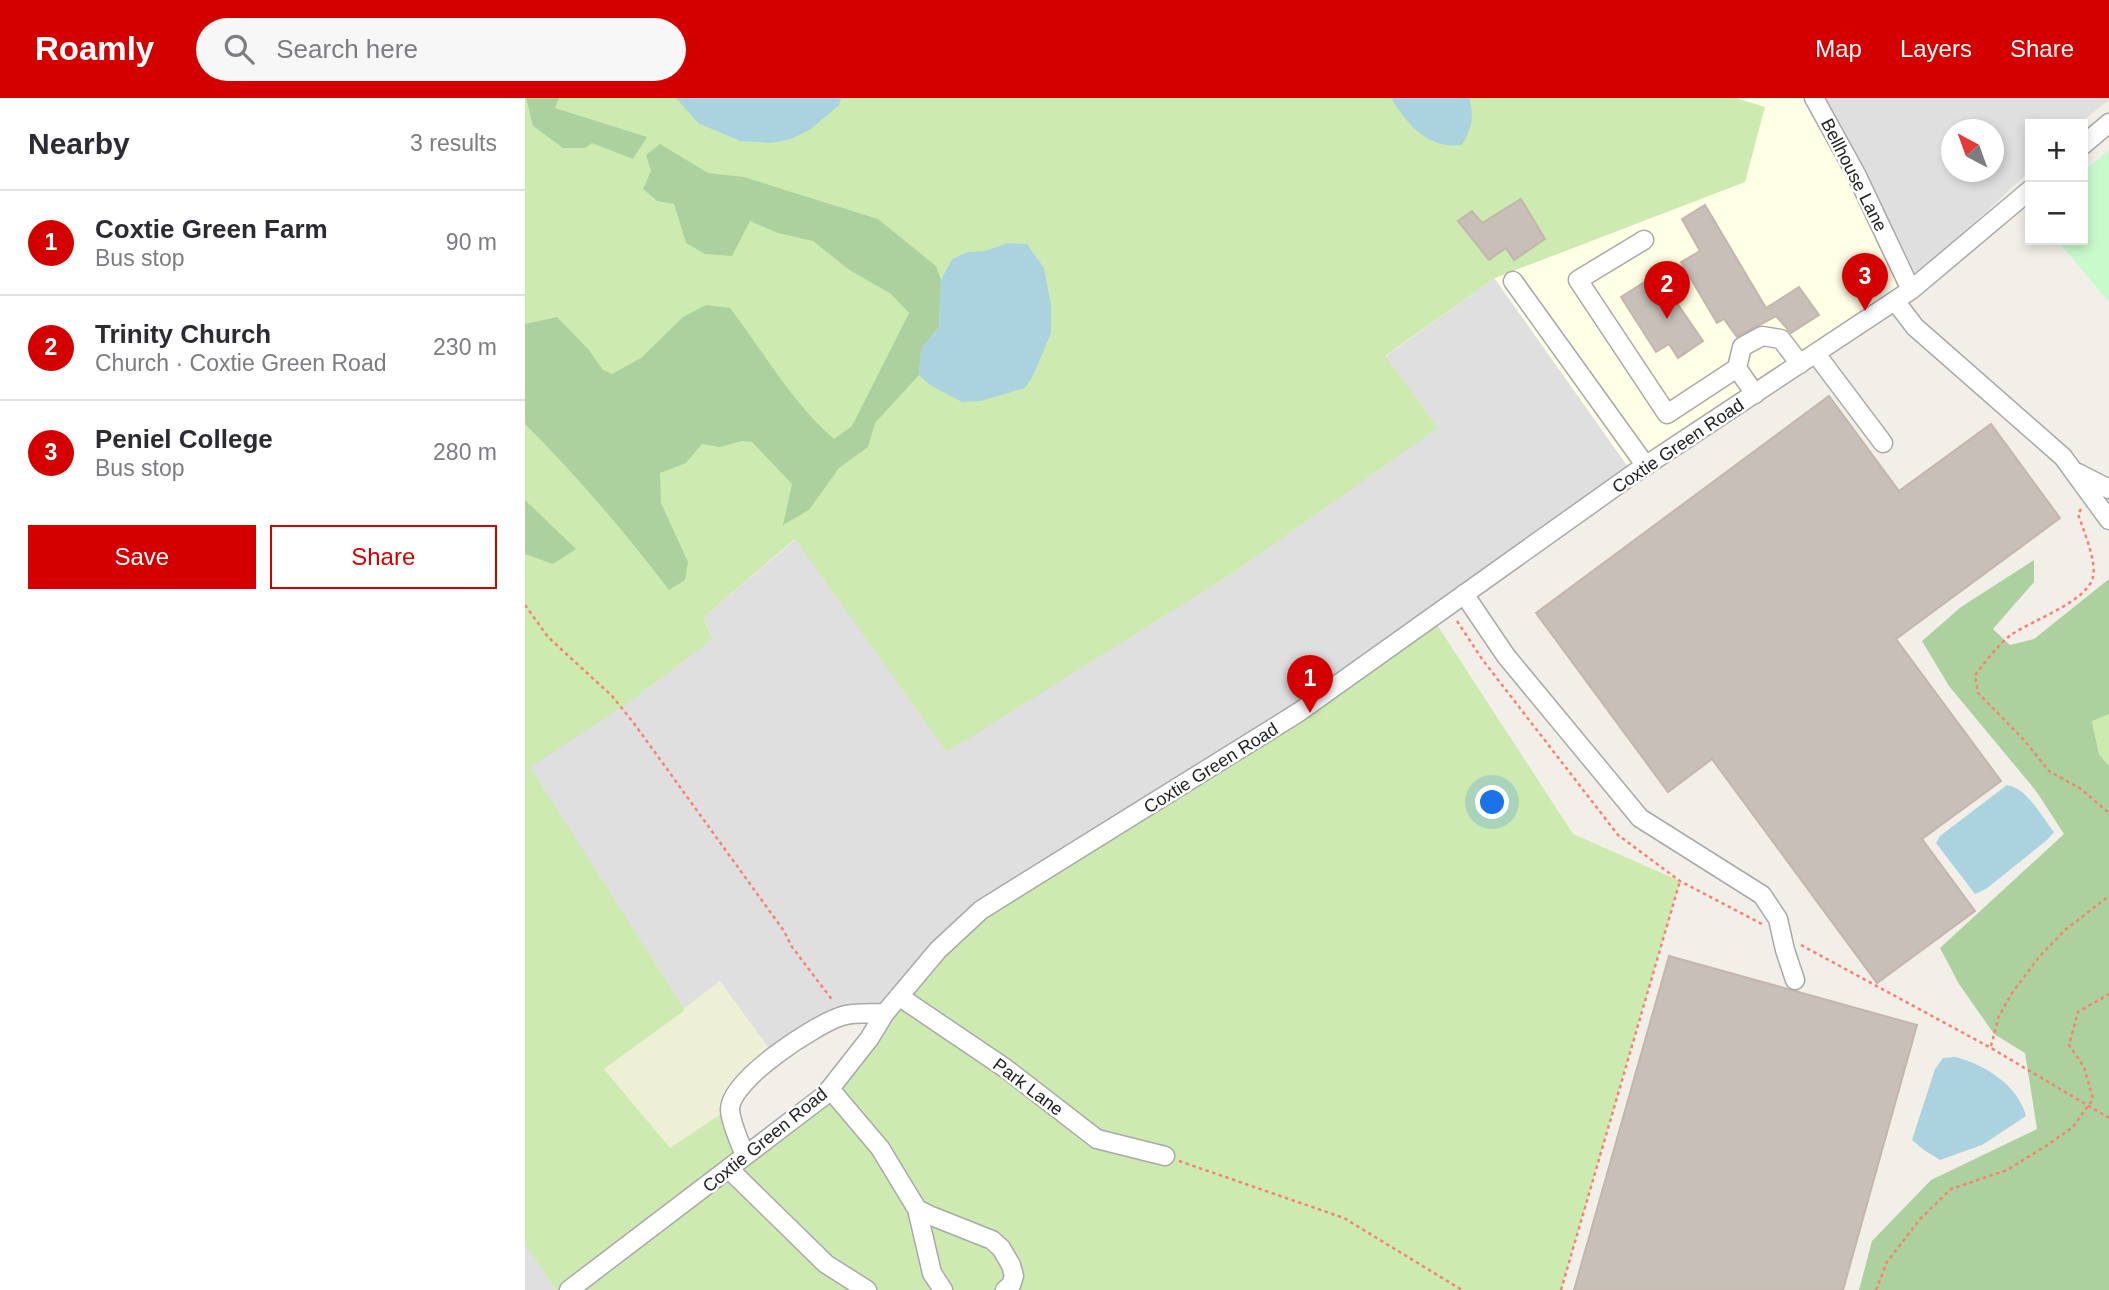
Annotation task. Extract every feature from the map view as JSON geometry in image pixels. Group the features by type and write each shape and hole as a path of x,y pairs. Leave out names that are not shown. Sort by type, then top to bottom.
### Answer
{"street":[{"name":"Bellhouse Lane","path":"1814,98 1856,174 1911,290"},
{"path":"2088,141 2109,123"},
{"name":"Coxtie Green Road","path":"569,1290 730,1170 744,1156 831,1089 885,1013 938,950 981,910 1299,712 1646,466 1911,290 2025,194"},
{"path":"1644,240 1578,280 1667,414 1737,368 1742,347 1762,335 1781,339 1808,359 1883,443"},
{"path":"1513,281 1646,466"},
{"path":"1895,301 1915,327 2063,457 2109,520"},
{"path":"1737,368 1755,394"},
{"path":"2074,472 2109,489"},
{"path":"1464,594 1506,656 1640,818 1762,895 1778,919 1784,950 1795,980"},
{"name":"Park Lane","path":"900,997 1006,1068 1097,1139 1165,1156"},
{"path":"744,1156 730,1108 737,1089 763,1064 792,1043 842,1016 885,1013"},
{"path":"831,1089 880,1148 918,1209 932,1273 943,1290"},
{"path":"730,1170 826,1264 867,1290"},
{"path":"918,1209 992,1240 1001,1248 1014,1276 1011,1285 1005,1290"}],"path":[{"path":"2090,494 2078,514 2094,567 2093,578 2085,592 2011,636 1975,675 1978,693 2025,741 2049,771 2081,789 2109,813"},
{"path":"525,606 548,637 612,696 633,722 784,931 792,947 824,986 842,1016"},
{"path":"1561,1290 1680,881"},
{"path":"1991,1048 1999,1016 2012,993 2039,957 2065,930 2109,896"},
{"path":"1876,1290 1887,1262 1920,1219 1951,1189 2007,1170 2073,1127 2093,1099 2084,1067 2069,1045 2078,1012 2109,994"},
{"path":"2089,1105 2109,1118"},
{"path":"1165,1156 1344,1218 1462,1290"}],"shaded area":[{"path":"1367,98 1809,98 1848,167 1896,277 1896,287 1631,471"},
{"path":"1826,98 2109,98 2085,119 2025,119 2025,176 1917,276"},
{"path":"1495,278 1631,471 1296,707 962,914 885,1004 830,1010 770,1050 720,982 685,1010 529,767 631,701 713,638 703,618 796,539 947,751 1233,573 1437,428 1385,357"},
{"path":"720,981 770,1050 727,1088 730,1108 670,1149 604,1069"},
{"path":"525,1245 556,1290 525,1290"}],"green space":[{"path":"525,98 1736,98 1765,107 1745,182 1495,278 1385,356 1438,428 1233,573 947,752 795,539 703,618 713,639 631,701 530,767 685,1010 604,1069 670,1148 730,1108 752,1145 827,1082 961,927 1432,617 1573,834 1680,881 1561,1290 556,1290 525,1245"},
{"path":"526,98 559,98 555,108 647,137 633,159 592,143 585,148 563,148 533,126"},
{"path":"660,144 708,173 744,177 878,219 936,266 941,280 939,327 921,349 919,375 875,423 868,447 839,468 809,510 783,525 792,484 752,442 742,441 720,447 702,444 686,463 660,473 661,503 688,562 685,580 669,590 600,504 525,424 525,324 557,317 589,350 603,370 612,374 641,358 683,317 706,305 730,308 792,394 834,439 852,426 909,313 891,294 848,269 813,241 778,233 750,221 732,256 705,254 686,243 674,204 657,201 643,189 651,171 646,155"},
{"path":"2109,150 2109,302 2061,245 2088,245 2088,168"},
{"path":"525,500 576,549 553,564 525,554"},
{"path":"2034,560 2034,582 1993,629 2010,645 2034,639 2109,579 2109,714 2092,721 2099,754 2109,766 2109,1290 1859,1290 1872,1241 1931,1180 2037,1129 2025,1053 1994,1034 1959,984 1940,948 2064,834 2036,791 1949,686 1922,641 1961,607"},
{"path":"2109,714 2109,766 2099,754 2092,720"}],"water":[{"path":"676,98 841,98 839,105 811,129 791,139 772,143 740,141 698,123"},
{"path":"1391,98 1469,98 1471,123 1462,145 1439,143 1429,139 1412,126"},
{"path":"1008,243 1027,244 1044,268 1051,305 1051,333 1033,376 1025,388 981,401 962,402 930,385 919,375 921,349 939,327 941,280 952,259 968,252 985,251"},
{"path":"2007,785 2027,797 2054,832 1986,889 1975,894 1936,843 1940,836"},
{"path":"1956,1057 1978,1065 1999,1078 2016,1095 2026,1116 1982,1145 1940,1160 1912,1140 1935,1069 1943,1058"}],"building":[{"path":"1521,199 1545,239 1514,260 1506,248 1489,260 1458,221 1472,211 1482,223"},
{"path":"1705,205 1766,308 1799,287 1819,315 1791,333 1776,316 1737,337 1724,319 1717,323 1681,262 1700,251 1682,219"},
{"path":"1657,274 1703,341 1678,358 1669,344 1656,352 1621,297"},
{"path":"1829,396 1899,491 1991,424 2060,518 1896,639 2001,781 1922,839 1975,911 1877,983 1712,759 1668,792 1536,613"},
{"path":"1669,956 1917,1025 1843,1290 1574,1290"}],"place":[{"name":"Peniel College","path":"1865,311"},
{"name":"Trinity Church","path":"1667,319"},
{"name":"Coxtie Green Farm","path":"1310,713"}]}
